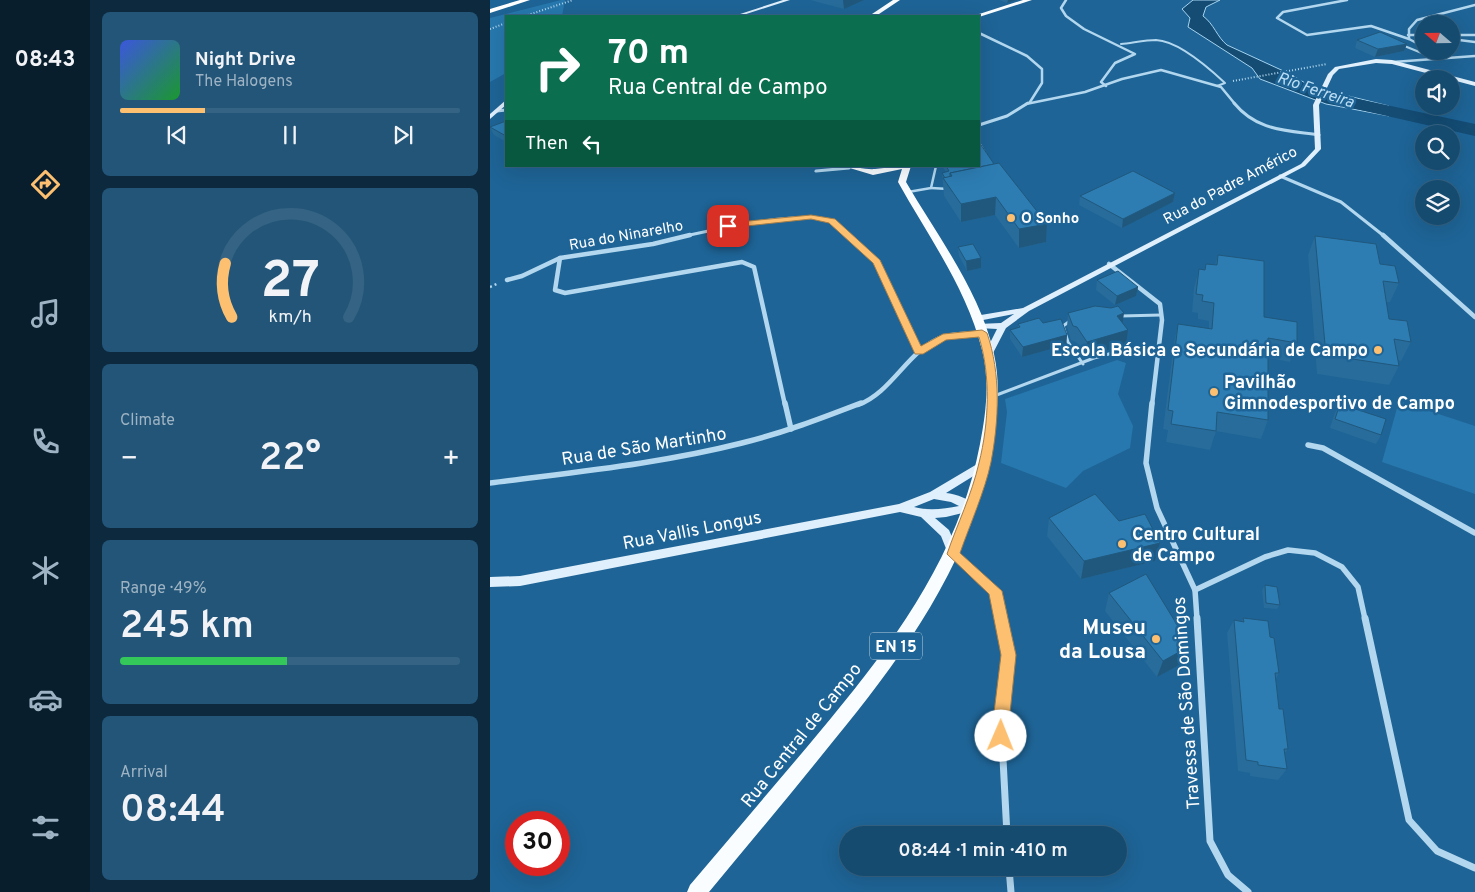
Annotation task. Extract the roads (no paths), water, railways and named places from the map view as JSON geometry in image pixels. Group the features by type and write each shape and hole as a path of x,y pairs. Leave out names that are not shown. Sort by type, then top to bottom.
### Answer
{"highway":[{"path":"490,6 511,0"},
{"path":"490,11 527,0"}],"main road":[{"path":"874,15 897,0"},
{"path":"979,15 1029,0"},
{"path":"848,167 873,172 902,182 907,167"},
{"path":"873,172 897,167"},
{"name":"Rua Central de Campo","path":"697,892 867,688 916,618 953,554 985,463 992,397 989,353 980,326 902,182"}],"street":[{"path":"739,15 788,0"},
{"path":"1066,0 1062,8 1064,14 1093,34 1121,44 1135,54 1114,62 1101,82 1106,86"},
{"path":"1347,0 1283,12 1277,18 1279,21 1307,35 1365,25 1408,37 1415,41"},
{"path":"1408,37 1411,24 1417,20 1475,5"},
{"path":"980,35 993,42 1030,56 1042,69 1042,83 1030,102 1008,116 980,125"},
{"path":"1460,36 1475,35"},
{"path":"1408,37 1415,36"},
{"path":"1460,39 1475,42"},
{"path":"1460,57 1475,56"},
{"path":"1416,64 1428,60"},
{"name":"Rua do Padre Américo","path":"980,326 1026,309 1109,264 1303,165 1318,149 1319,135 1316,105 1331,74 1337,68 1376,61 1416,64 1475,84"},
{"path":"1030,102 1043,101 1106,86 1122,79 1160,70 1222,87 1244,115 1254,122 1274,128 1319,135"},
{"path":"490,117 505,103"},
{"path":"497,110 505,110"},
{"path":"490,124 505,111"},
{"path":"816,170 848,167"},
{"path":"1280,176 1341,202 1360,215 1475,317"},
{"name":"Rua do Ninarelho","path":"507,280 560,258 653,244 728,226 811,217 832,221 877,262 919,352"},
{"path":"560,258 555,290 566,293 742,262 754,267 791,429"},
{"path":"1109,264 1150,294 1160,304 1162,315"},
{"name":"Rua do Padre Américo","path":"989,353 1004,326 1026,309"},
{"name":"Travessa de São Domingos","path":"1162,315 1146,464 1157,508 1195,590 1210,841 1228,875 1248,892"},
{"path":"980,326 1004,326"},
{"name":"Rua de São Martinho","path":"490,483 670,459 743,443 791,429 865,402 886,386 919,352 943,337 980,326"},
{"path":"1308,445 1323,448 1475,533"},
{"path":"900,508 934,495 985,463"},
{"path":"934,495 952,498 971,507"},
{"path":"900,508 924,514 971,507"},
{"name":"Rua Vallis Longus","path":"490,582 520,581 900,508"},
{"path":"924,514 944,534 953,554 995,591 1008,655 1000,721 1006,826"},
{"path":"1195,590 1265,558 1288,550 1315,553 1342,567 1358,587 1409,820 1426,844 1449,859 1475,868"},
{"path":"1010,876 1011,892"}],"lane":[{"path":"1121,44 1156,40 1168,42 1207,66 1225,83 1218,86"},
{"path":"1395,43 1415,51"},
{"path":"980,145 993,165"},
{"path":"931,188 936,167"},
{"path":"908,192 931,188 953,188"},
{"path":"1117,316 1162,315"},
{"path":"1076,320 1063,326 1064,335 1070,348 1083,364"},
{"path":"992,397 1083,364 1094,358 1120,351"}],"water":[{"path":"1193,0 1220,0 1206,7 1203,16 1227,45 1290,74 1312,87 1389,106 1389,116 1326,104 1260,79 1252,68 1188,27 1190,18 1182,9"}],"waterway":[{"name":"Rio Ferreira","path":"1349,102 1475,130"}],"place":[{"name":"O Sonho","path":"1011,218"},
{"name":"Escola Básica e Secundária de Campo","path":"1378,350"},
{"name":"Pavilhão Gimnodesportivo de Campo","path":"1214,392"},
{"name":"Centro Cultural de Campo","path":"1122,544"},
{"name":"Museu da Lousa","path":"1156,639"}]}
